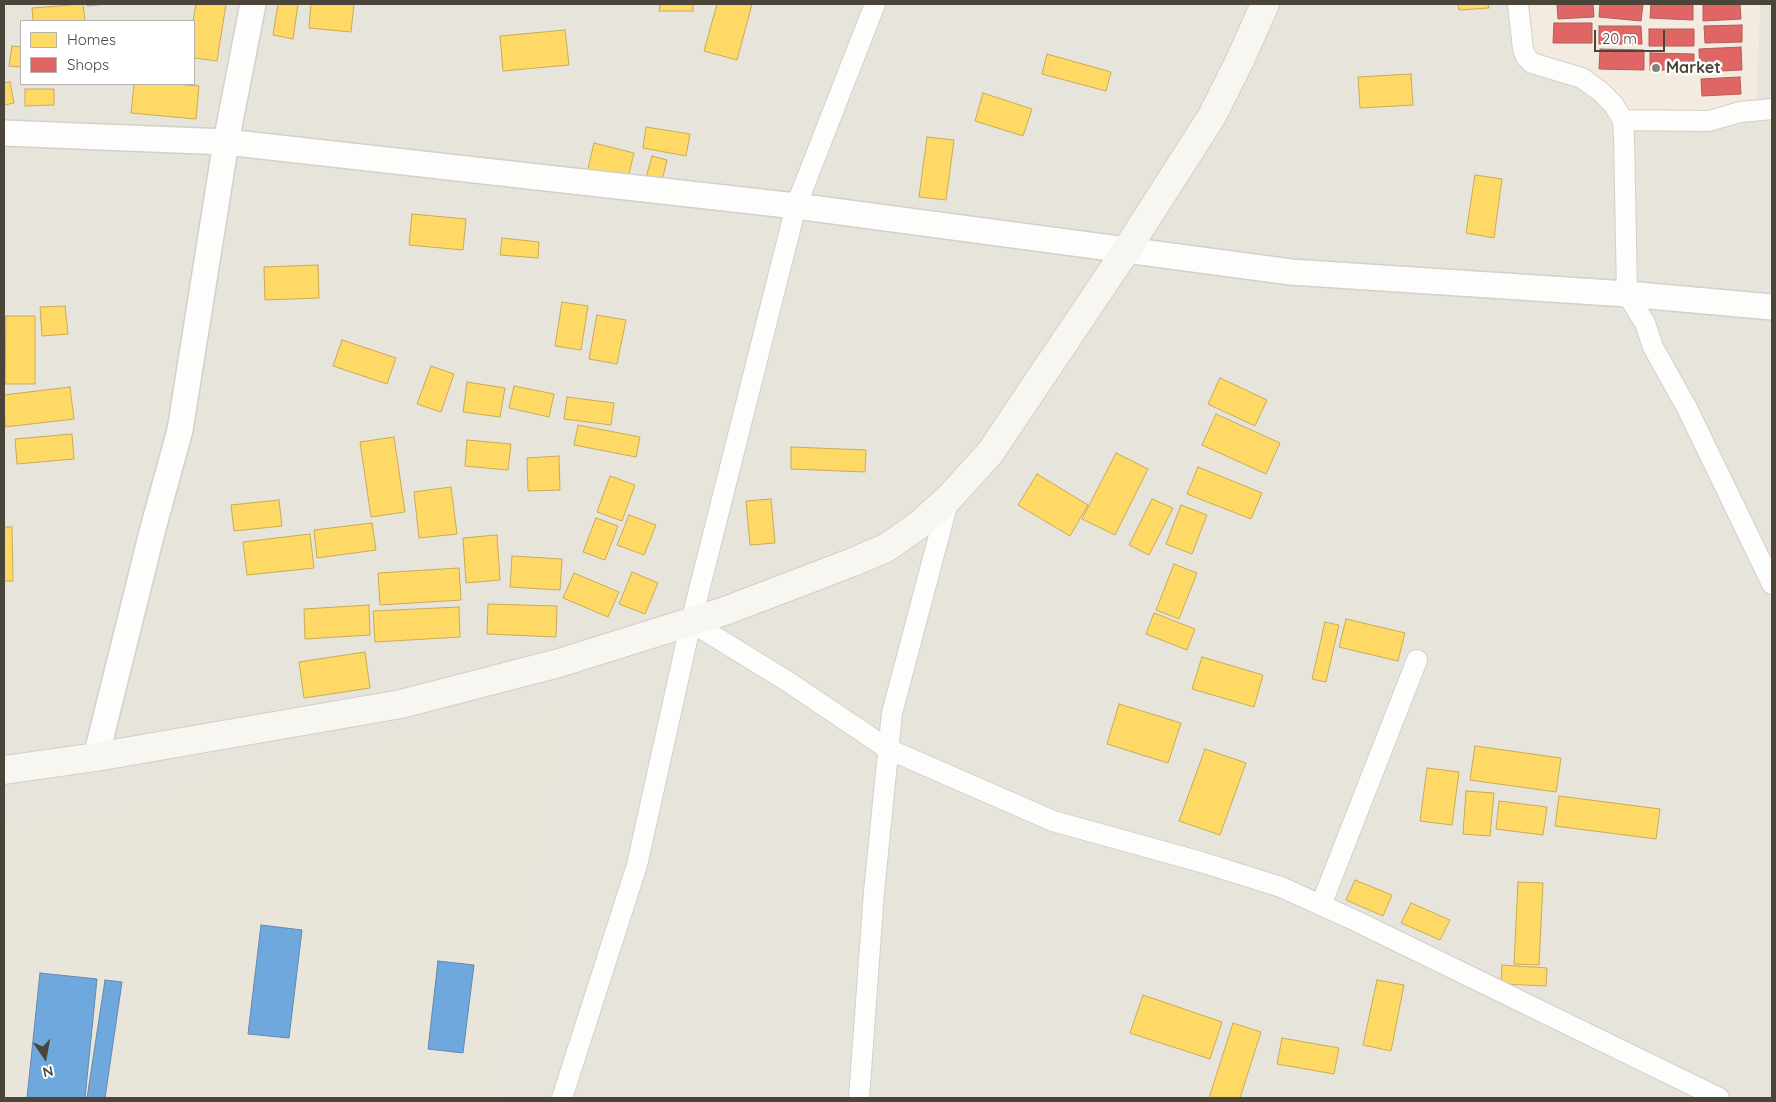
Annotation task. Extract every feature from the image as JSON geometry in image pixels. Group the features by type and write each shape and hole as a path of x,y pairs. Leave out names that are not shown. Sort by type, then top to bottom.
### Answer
{"main road":[{"path":"4,770 96,757 402,704 559,662 690,622 752,601 886,548 919,525 949,498 990,453 1127,249 1212,116 1265,4"}],"street":[{"path":"96,757 152,532 180,430 226,142 253,4"},
{"path":"562,1098 637,865 690,622 796,206 875,4"},
{"path":"1518,4 1522,48 1526,57 1532,63 1582,78 1613,104 1622,120 1625,146 1627,294 1645,323 1653,347 1687,408 1772,584"},
{"path":"1622,120 1709,121 1740,112 1772,109"},
{"path":"4,133 226,142 796,206 1291,272 1627,294 1772,307"},
{"path":"859,1098 874,892 892,713 949,498"},
{"path":"690,622 787,681 888,749 1052,821 1200,862 1281,887 1719,1098"},
{"path":"1321,905 1416,660"}],"shaded area":[{"path":"4,4 1772,4 1772,1098 4,1098"},
{"name":"Market","path":"1520,4 1760,4 1757,110 1623,120 1613,104 1526,57"},
{"path":"573,699 501,1098 4,1098 4,820 161,794 162,778"}],"building: Homes":[{"path":"83,4 85,20 33,20 32,8"},
{"path":"86,4 106,4 87,6"},
{"path":"196,4 226,4 217,61 195,58 195,20 193,20"},
{"path":"278,4 298,4 293,39 273,35"},
{"path":"311,4 354,4 351,32 309,28"},
{"path":"660,4 693,4 693,11 659,11"},
{"path":"717,4 752,4 737,60 704,51"},
{"path":"1458,4 1488,4 1489,8 1459,10"},
{"path":"565,30 569,65 503,71 500,36"},
{"path":"12,46 20,47 20,67 9,66"},
{"path":"1047,54 1111,72 1106,91 1042,74"},
{"path":"1411,74 1413,105 1360,108 1358,77"},
{"path":"10,82 14,103 4,105 4,83"},
{"path":"134,85 199,86 196,119 131,113"},
{"path":"25,89 54,89 54,105 25,106"},
{"path":"983,93 1032,109 1023,136 975,121"},
{"path":"646,127 690,134 686,156 643,148"},
{"path":"927,137 954,140 946,200 919,197"},
{"path":"594,143 634,153 627,182 587,173"},
{"path":"652,156 667,160 660,189 644,185"},
{"path":"1475,175 1502,179 1494,238 1466,233"},
{"path":"412,214 466,219 463,250 409,245"},
{"path":"502,238 539,242 538,258 500,255"},
{"path":"318,265 319,298 265,300 264,267"},
{"path":"562,302 588,306 581,350 555,346"},
{"path":"65,306 68,334 42,336 40,307"},
{"path":"597,315 626,320 617,364 589,359"},
{"path":"6,316 35,316 35,384 5,384"},
{"path":"342,340 396,358 387,384 333,366"},
{"path":"431,366 454,374 441,412 417,404"},
{"path":"1220,378 1267,400 1255,426 1208,404"},
{"path":"467,382 505,388 500,417 463,412"},
{"path":"514,386 554,394 549,417 509,408"},
{"path":"70,387 74,419 5,427 4,395"},
{"path":"567,397 614,403 611,425 564,419"},
{"path":"1216,414 1280,443 1266,474 1202,445"},
{"path":"578,425 640,437 636,457 574,445"},
{"path":"72,434 74,459 17,464 15,439"},
{"path":"394,437 405,512 371,517 360,442"},
{"path":"467,440 511,444 508,470 465,466"},
{"path":"791,447 866,450 865,472 791,469"},
{"path":"1116,453 1148,469 1115,535 1082,519"},
{"path":"559,456 560,490 528,491 527,458"},
{"path":"1198,467 1262,493 1251,519 1187,494"},
{"path":"1037,474 1088,505 1070,536 1018,505"},
{"path":"610,476 635,485 622,521 597,512"},
{"path":"451,487 457,534 419,538 414,492"},
{"path":"771,499 775,543 750,545 746,501"},
{"path":"1152,499 1173,508 1149,555 1129,545"},
{"path":"279,500 282,526 234,531 231,505"},
{"path":"1181,505 1207,515 1192,554 1166,544"},
{"path":"629,515 656,525 644,555 617,545"},
{"path":"596,518 618,526 605,560 583,552"},
{"path":"372,523 376,550 317,558 314,530"},
{"path":"4,527 12,527 13,581 4,581"},
{"path":"310,534 314,568 247,575 243,542"},
{"path":"497,535 500,580 466,583 463,538"},
{"path":"512,556 562,559 560,590 510,587"},
{"path":"1174,564 1197,573 1179,619 1156,610"},
{"path":"459,568 461,600 380,605 378,573"},
{"path":"632,572 658,583 645,614 619,604"},
{"path":"574,573 619,592 608,617 563,598"},
{"path":"488,604 557,606 556,637 487,634"},
{"path":"369,605 370,635 305,639 304,609"},
{"path":"459,607 460,637 375,642 373,611"},
{"path":"1154,613 1195,629 1187,650 1146,634"},
{"path":"1346,619 1405,633 1398,661 1339,647"},
{"path":"1325,622 1339,625 1326,682 1312,679"},
{"path":"365,652 370,688 304,698 299,662"},
{"path":"1202,657 1263,675 1254,707 1192,689"},
{"path":"1119,704 1181,723 1168,763 1107,744"},
{"path":"1475,746 1561,758 1556,792 1470,780"},
{"path":"1205,749 1246,763 1220,835 1179,821"},
{"path":"1427,768 1459,772 1452,825 1420,821"},
{"path":"1466,791 1494,793 1490,836 1463,834"},
{"path":"1559,796 1660,809 1656,839 1555,826"},
{"path":"1499,801 1547,807 1543,835 1496,829"},
{"path":"1355,880 1392,895 1383,916 1346,900"},
{"path":"1518,882 1543,883 1539,965 1514,964"},
{"path":"1411,903 1450,920 1440,940 1401,923"},
{"path":"1502,965 1547,968 1546,986 1501,984"},
{"path":"1377,980 1404,985 1391,1051 1363,1045"},
{"path":"1143,995 1222,1022 1210,1059 1130,1033"},
{"path":"1233,1023 1261,1032 1240,1098 1209,1098"},
{"path":"1282,1038 1339,1048 1334,1074 1277,1064"}],"building: Shops":[{"path":"1557,4 1593,4 1594,17 1558,19"},
{"path":"1600,4 1643,4 1641,21 1599,17"},
{"path":"1651,4 1693,4 1693,20 1650,18"},
{"path":"1703,4 1740,4 1741,19 1703,21"},
{"path":"1554,23 1592,23 1592,43 1553,43"},
{"path":"1742,25 1742,42 1705,43 1704,26"},
{"path":"1599,26 1641,26 1642,44 1599,44"},
{"path":"1649,29 1694,29 1694,46 1649,46"},
{"path":"1741,47 1742,70 1700,72 1699,49"},
{"path":"1600,49 1644,50 1644,70 1599,69"},
{"path":"1650,53 1694,54 1694,70 1650,70"},
{"path":"1740,77 1741,94 1702,96 1701,79"}],"building: Schools":[{"path":"261,925 302,930 289,1038 248,1034"},
{"path":"438,961 474,965 463,1053 428,1049"},
{"path":"40,973 97,979 85,1098 27,1098"},
{"path":"105,980 122,982 105,1098 87,1098"}],"place":[{"name":"Market","path":"1656,68"}]}
